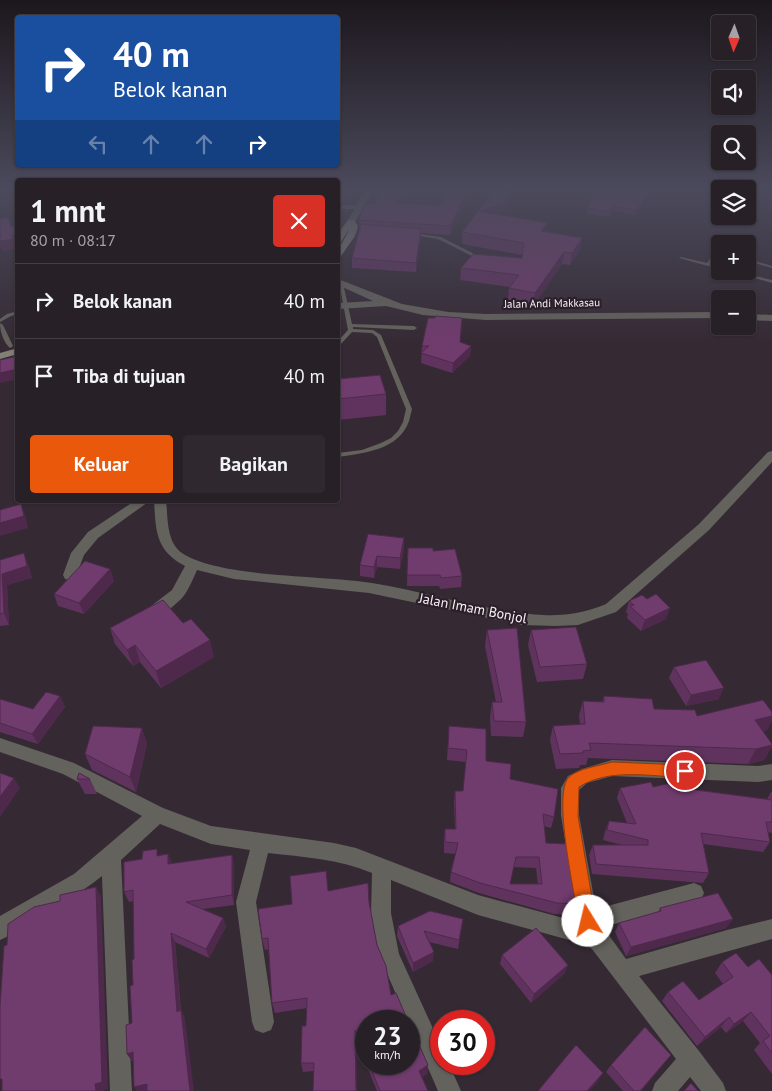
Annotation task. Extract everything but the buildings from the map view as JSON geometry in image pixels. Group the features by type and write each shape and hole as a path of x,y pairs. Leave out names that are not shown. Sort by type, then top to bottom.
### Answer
{"main road":[{"path":"0,356 11,347"}],"street":[{"path":"340,283 386,303"},
{"path":"342,305 386,303"},
{"name":"Jalan Andi Makkasau","path":"386,303 428,312 486,318 711,315"},
{"path":"756,317 772,318"},
{"name":"Jalan Imam Bonjol","path":"160,503 168,548 176,556 193,565 236,574 348,584 550,622 578,620 595,616 611,608 704,527 772,455"},
{"path":"70,575 78,553 92,535 140,503"},
{"path":"139,623 177,594 193,565"},
{"path":"0,745 68,768 157,814 211,834 356,857 478,906 578,932 599,942"},
{"path":"715,1091 599,942 588,921 570,816 570,788 574,782 582,777 612,768 758,774 772,772"},
{"path":"0,930 18,916 70,888 111,857 157,814"},
{"path":"261,843 246,902 263,1022"},
{"path":"111,857 121,1091"},
{"path":"382,869 381,913 390,954 450,1091"},
{"path":"588,921 694,893"},
{"path":"622,971 772,930"},
{"path":"663,1091 690,1059"}],"lane":[{"path":"445,241 485,261"},
{"path":"681,258 708,265 711,261"},
{"path":"756,262 772,266"},
{"path":"757,277 772,282"},
{"path":"340,290 342,305 351,327"},
{"path":"11,347 0,323 9,315 15,313"},
{"path":"351,327 414,328"},
{"path":"340,341 351,327"},
{"path":"340,455 378,448 391,441 408,420 409,409 379,336 373,332 351,327"}],"route":[{"path":"588,921 570,816 570,788 574,782 582,777 612,768 685,771"}]}
